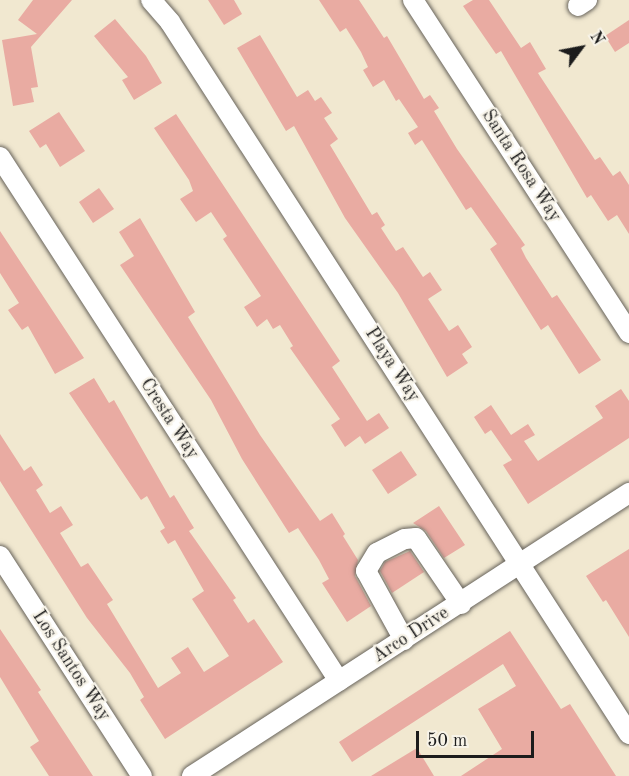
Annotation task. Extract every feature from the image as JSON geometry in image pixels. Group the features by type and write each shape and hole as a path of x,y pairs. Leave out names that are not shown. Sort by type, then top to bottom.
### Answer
{"street":[{"name":"Playa Way","path":"151,0 176,32 629,734"},
{"name":"Santa Rosa Way","path":"413,0 629,333"},
{"name":"Cresta Way","path":"0,157 339,681"},
{"name":"Arco Drive","path":"192,776 628,494"},
{"path":"404,640 366,571 377,553 405,539 416,538 461,603"},
{"name":"Los Santos Way","path":"0,556 142,776"}],"building":[{"path":"33,0 72,0 31,47 38,87 31,88 34,102 13,106 2,40 37,34 18,20"},
{"path":"208,0 234,0 242,14 224,25"},
{"path":"319,0 359,0 384,38 387,36 424,99 430,95 439,108 434,111 457,149 525,245 521,248 526,258 552,298 557,295 601,360 579,374 548,325 541,330 490,249 497,244 471,207 466,210 422,140 415,145 408,133 418,127 399,99 396,101 384,80 373,87 363,70 368,67 361,52 346,28 340,32"},
{"path":"473,0 489,0 521,48 530,42 546,69 538,73 595,160 600,157 613,176 620,171 629,185 629,234 617,215 608,221 591,195 587,198 501,51 496,54 463,6"},
{"path":"115,19 146,56 162,83 134,100 122,80 128,77 94,36"},
{"path":"629,20 629,43 615,52 605,36"},
{"path":"260,35 297,97 308,90 315,101 321,97 332,113 324,118 338,139 330,145 372,215 377,212 385,225 381,228 396,251 403,247 423,277 430,272 442,290 428,299 449,331 458,325 472,347 462,354 468,363 447,377 398,293 345,218 294,126 286,131 237,48"},
{"path":"59,112 85,151 60,167 46,144 40,148 29,131"},
{"path":"176,114 340,361 332,367 367,421 379,413 389,428 365,444 360,436 345,447 331,425 340,419 290,348 293,346 280,325 273,329 267,319 257,327 244,307 261,296 223,239 227,236 211,212 196,222 180,199 193,191 189,180 154,128"},
{"path":"99,188 114,209 93,223 79,202"},
{"path":"140,218 195,312 188,317 260,435 320,521 332,513 345,534 343,536 358,560 355,576 371,606 347,622 322,583 329,579 319,560 298,528 289,533 242,459 211,400 120,265 134,256 119,232"},
{"path":"0,231 84,358 55,374 28,326 22,330 8,310 19,303 0,273"},
{"path":"94,378 109,403 114,400 170,498 174,495 194,528 189,531 236,598 233,600 248,623 254,619 283,662 165,739 140,700 144,697 130,673 87,618 0,481 0,434 24,471 31,466 43,485 36,490 50,513 61,506 73,525 60,533 81,567 88,563 113,600 107,604 158,688 181,673 171,658 188,647 204,672 229,656 192,599 204,591 175,540 168,544 160,531 165,528 147,496 141,500 69,393"},
{"path":"621,389 629,401 629,438 528,504 503,465 512,460 491,430 485,434 474,417 491,405 511,435 528,424 535,435 524,441 538,461 603,418 595,406"},
{"path":"401,451 417,475 388,494 372,470"},
{"path":"439,506 465,545 444,558 426,531 413,523"},
{"path":"629,549 629,637 606,600 603,602 586,576"},
{"path":"410,551 424,572 392,593 380,571 385,562"},
{"path":"0,629 41,690 38,692 93,776 49,776 30,747 39,741 0,677"},
{"path":"510,631 561,709 570,704 616,776 461,776 502,749 478,709 516,686 503,664 352,762 339,742"},
{"path":"417,748 434,776 371,776"}]}
